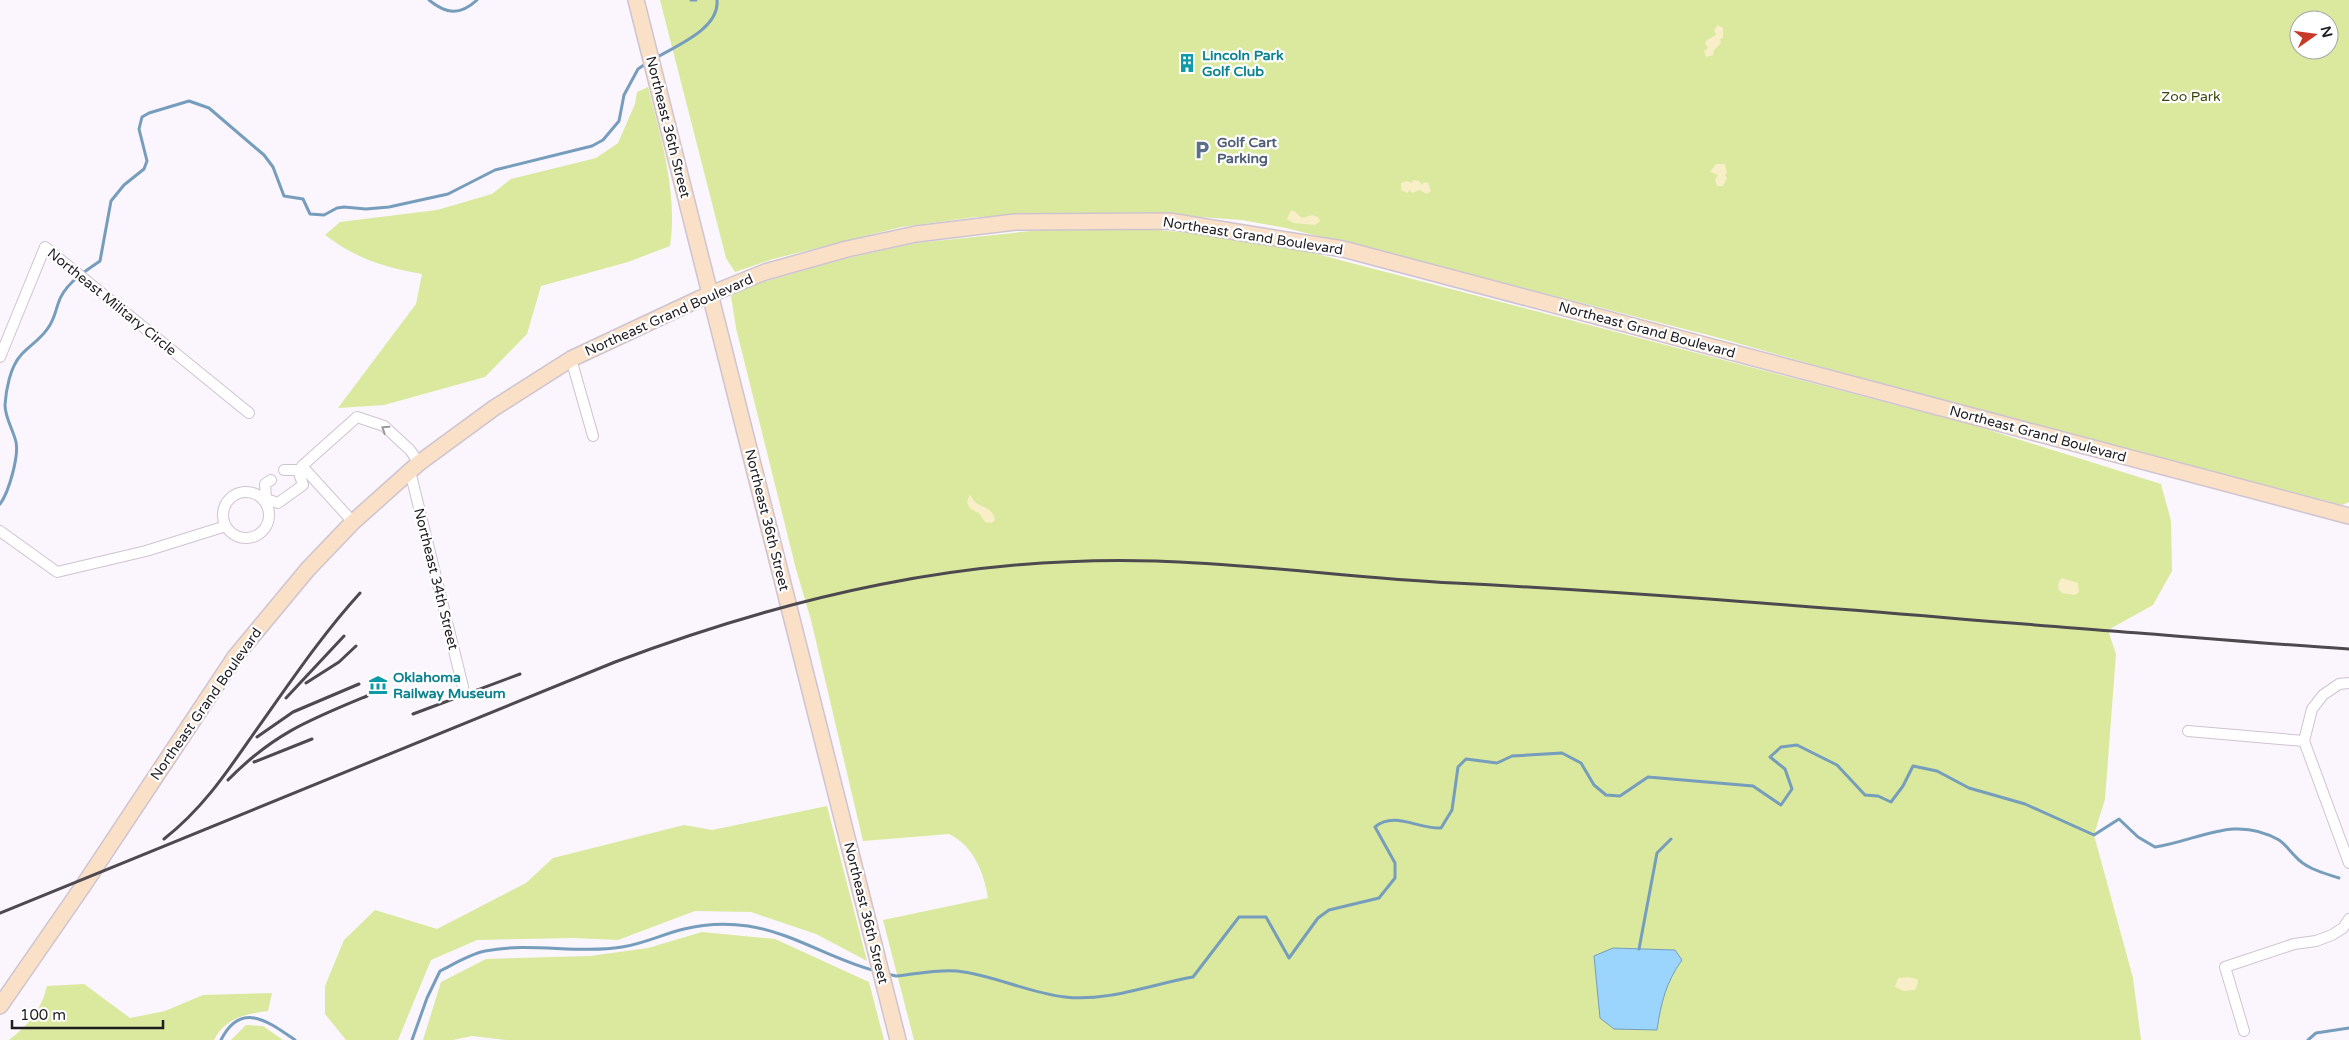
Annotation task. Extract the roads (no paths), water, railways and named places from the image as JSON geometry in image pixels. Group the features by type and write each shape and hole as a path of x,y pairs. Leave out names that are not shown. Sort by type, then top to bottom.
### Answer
{"street":[{"name":"Northeast 36th Street","path":"636,0 898,1040"},
{"name":"Northeast Grand Boulevard","path":"0,1006 84,886 235,657 275,607 353,522 414,467 494,408 571,359 711,294 765,272 847,249 916,234 1015,222 1169,221 1343,249 2349,516"},
{"name":"Northeast Military Circle","path":"0,357 44,247 249,413"},
{"path":"571,359 593,436"},
{"path":"284,470 300,468 356,417 384,426 410,450 414,467"},
{"name":"Northeast 34th Street","path":"414,467 463,687"},
{"path":"271,480 265,484 265,500 269,514 268,522 259,534 244,538 230,532 226,526 223,512 230,499 236,494 250,493 265,500 278,503 302,485 300,468"},
{"path":"300,468 353,522"},
{"path":"0,531 57,572 146,550 226,526"},
{"path":"2349,683 2339,684 2323,695 2312,709 2304,742 2349,863"},
{"path":"2188,731 2304,742"},
{"path":"2244,1031 2225,967 2294,944 2332,935 2343,928 2349,919"}],"water":[{"path":"1613,948 1675,950 1682,960 1676,968 1665,993 1657,1030 1614,1029 1600,1018 1594,956"}],"waterway":[{"path":"429,0 441,8 453,11 465,9 477,0"},
{"path":"691,0 696,0"},
{"path":"654,59 694,36 704,28 716,10 717,0"},
{"path":"0,504 10,483 17,448 5,405 11,372 21,355 42,336 50,325 65,290 75,279 100,261 111,201 124,185 144,169 147,161 139,129 142,117 149,113 189,101 209,108 264,155 273,167 284,196 303,199 310,214 324,215 337,208 366,209 389,207 448,194 495,170 592,146 603,140 619,121 624,95 638,69 647,63"},
{"path":"887,974 896,976 935,971 957,971 984,976 1051,995 1081,998 1114,995 1193,977 1239,917 1266,917 1289,958 1318,918 1329,910 1379,898 1395,878 1395,863 1375,827 1382,822 1398,821 1441,828 1452,810 1458,767 1466,759 1497,763 1512,756 1562,753 1581,763 1594,785 1606,795 1620,796 1648,777 1753,786 1781,805 1792,789 1785,769 1770,757 1781,747 1797,745 1837,765 1865,795 1878,796 1891,802 1903,786 1913,766 1937,771 1969,788 2025,804 2094,835 2119,819 2138,837 2155,847 2231,829 2247,829 2263,833 2279,840 2304,864 2339,878"},
{"path":"1639,949 1657,853 1671,839"},
{"path":"412,1040 427,998 440,971 479,952 485,951 519,948 605,949 638,944 692,927 732,924 765,929 781,934 876,971"},
{"path":"221,1040 229,1028 237,1021 246,1018 256,1018 265,1022 295,1040"},
{"path":"2308,1040 2316,1033 2349,1028"}],"railway":[{"path":"0,913 615,662 681,638 813,599 880,584 1016,565 1086,561 1193,563 1417,581 1701,599 2349,649"},
{"path":"164,839 178,828 212,791 317,645 360,593"},
{"path":"286,698 344,636"},
{"path":"306,683 339,662 356,646"},
{"path":"413,714 520,674"},
{"path":"257,737 293,712 359,684"},
{"path":"228,780 276,740 309,721 367,696"},
{"path":"254,762 312,739"}],"place":[{"name":"Lincoln Park Golf Club","path":"1187,63"},
{"name":"Golf Cart Parking","path":"1202,150"},
{"name":"Oklahoma Railway Museum","path":"378,685"}],"park label":[{"name":"Zoo Park","path":"2191,96"}]}
